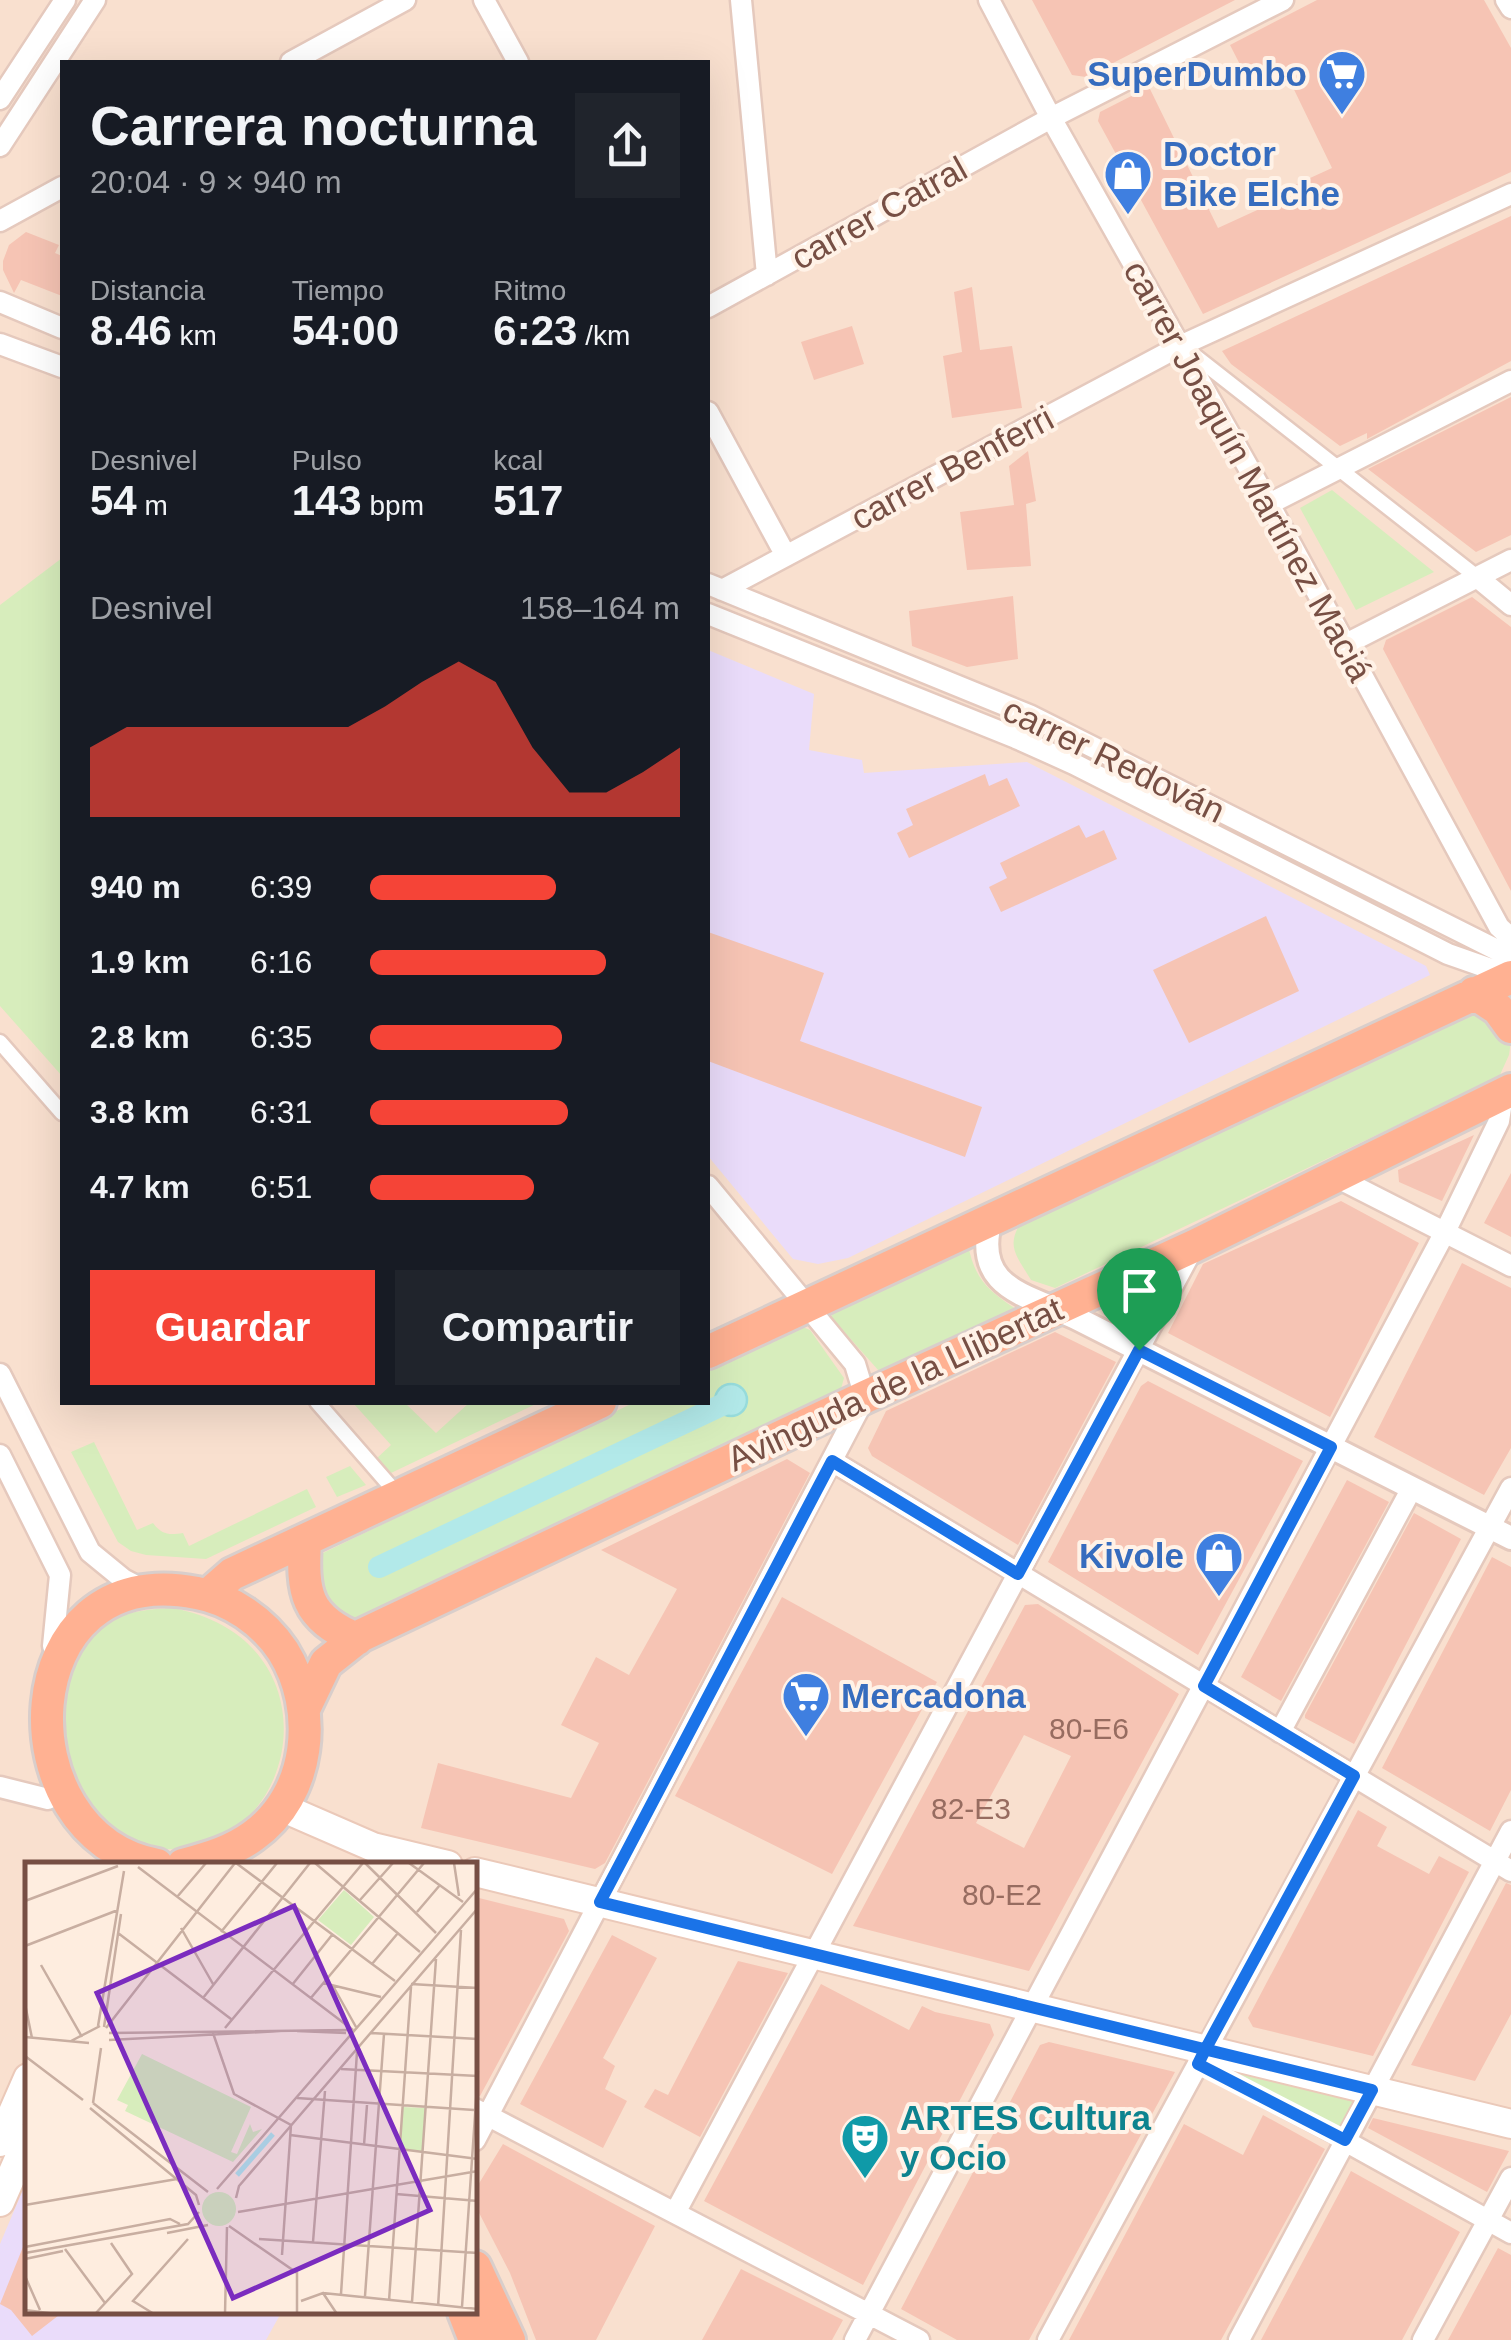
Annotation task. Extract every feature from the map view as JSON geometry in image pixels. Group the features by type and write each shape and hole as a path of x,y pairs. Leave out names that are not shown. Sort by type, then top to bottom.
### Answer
{"highway":[{"path":"710,1351 1511,977"},
{"path":"1474,993 1498,1009 1511,1027"},
{"name":"Avinguda de la Llibertat","path":"304,1707 326,1663 357,1639 865,1397 1194,1246 1508,1089"},
{"path":"208,1595 232,1574 594,1405"},
{"path":"305,1540 304,1584 314,1612 340,1632 357,1639"},
{"path":"137,1862 100,1856 48,1799 30,1754 26,1699 53,1646 84,1616 112,1600 144,1590 177,1588 235,1606 281,1648 296,1675 306,1736 297,1776 254,1851 194,1862"},
{"path":"478,2273 510,2340"},
{"path":"465,2315 475,2340"}],"main road":[{"path":"281,1807 374,1847 436,1862"},
{"path":"478,1873 1031,2007 1202,2057 1266,2064 1511,2124"},
{"path":"0,2142 25,2085"},
{"path":"0,2202 25,2145"}],"street":[{"path":"0,99 65,0"},
{"path":"0,146 95,0"},
{"path":"295,60 405,0"},
{"path":"484,0 517,60"},
{"path":"742,0 768,274"},
{"name":"carrer Joaquín Martínez Maciá","path":"988,0 1182,345 1499,927 1511,938"},
{"name":"carrer Catral","path":"710,307 1051,118 1283,0"},
{"path":"1506,0 1511,8"},
{"path":"0,221 60,188"},
{"name":"carrer Benferri","path":"715,587 786,556 1182,345 1511,194"},
{"path":"0,302 60,327"},
{"path":"0,344 60,366"},
{"path":"1182,345 1511,605"},
{"path":"1269,504 1511,381"},
{"path":"710,416 786,556"},
{"path":"1344,645 1511,560"},
{"name":"carrer Redován","path":"715,587 1029,716 1511,958"},
{"name":"carrer Redován","path":"710,615 1016,738 1448,954 1511,977"},
{"path":"0,1042 60,1110"},
{"path":"855,2340 1445,1232 1500,1121 1508,1089"},
{"path":"1334,1176 1511,1266"},
{"path":"710,1188 855,1364 865,1397 600,1902 482,2112 919,2340"},
{"path":"991,1219 984,1246 990,1268 1014,1292 1056,1308 1500,1533"},
{"path":"674,2213 1194,1246"},
{"path":"0,1374 7,1404 90,1552 123,1580 144,1590"},
{"path":"320,1405 399,1496"},
{"path":"0,1455 60,1575 53,1646"},
{"path":"832,1461 1503,1866"},
{"path":"1280,1732 1412,1488"},
{"path":"1048,2340 1354,1776 1500,1533 1511,1488"},
{"path":"0,1787 48,1799"},
{"path":"1239,2340 1372,2090 1503,1866 1511,1831"},
{"path":"1202,2057 1511,2233"},
{"path":"1424,2340 1511,2178"}],"shaded area":[{"path":"0,0 1511,0 1511,2340 0,2340"},
{"path":"710,651 814,694 809,750 862,760 864,773 1027,762 1426,966 1430,975 848,1258 818,1264 793,1259 710,1158"},
{"path":"25,2185 25,2315 280,2315 266,2340 0,2340 0,2244"}],"green space":[{"path":"1332,490 1434,572 1356,610 1300,508"},
{"path":"60,560 60,1074 0,1006 0,605"},
{"path":"1460,1011 1481,1011 1511,1041 1499,1077 1055,1288 1031,1280 1020,1262 1014,1242 1025,1216"},
{"path":"968,1245 974,1267 984,1283 1016,1309 879,1371 831,1317 835,1306"},
{"path":"795,1324 810,1330 844,1378 839,1396 352,1624 335,1624 311,1573 323,1553 629,1405 710,1405 710,1365"},
{"path":"355,1405 407,1405 436,1433 467,1405 534,1405 391,1473 377,1458 391,1445"},
{"path":"94,1442 137,1530 153,1523 166,1533 183,1533 189,1546 307,1489 316,1507 206,1559 131,1551 118,1542 71,1452"},
{"path":"350,1466 366,1485 337,1497 326,1477"},
{"path":"172,1608 226,1627 262,1660 280,1700 283,1743 271,1785 246,1819 208,1842 160,1849 131,1845 116,1838 48,1765 79,1643 87,1633 109,1620 134,1612"},
{"path":"1210,2061 1365,2093 1344,2134"}],"water":[{"path":"731,1384 742,1389 747,1400 742,1411 731,1416 720,1411 715,1400 720,1389"}],"building":[{"path":"1032,0 1235,0 1086,77 1072,75"},
{"path":"1317,0 1484,0 1511,48 1511,172 1203,314 1098,121 1100,112 1149,87 1218,228 1277,201 1275,194 1332,168 1285,71 1252,88 1230,45"},
{"path":"1511,216 1511,361 1367,439 1367,433 1340,446 1231,364 1222,351"},
{"path":"26,232 59,245 55,253 60,255 60,295 21,280 14,293 3,270 9,245"},
{"path":"972,287 980,350 1012,346 1022,408 952,418 943,356 962,352 954,292"},
{"path":"852,326 864,364 814,380 801,342"},
{"path":"1511,397 1511,535 1476,552 1368,469"},
{"path":"1028,451 1036,501 1026,504 1031,566 967,570 960,512 1014,505 1009,466"},
{"path":"1013,596 1018,659 967,667 912,646 909,611"},
{"path":"1472,597 1511,627 1511,891 1383,649 1386,640"},
{"path":"985,774 989,786 1007,778 1020,806 909,858 897,833 913,825 906,809"},
{"path":"1079,825 1086,838 1104,830 1117,859 1001,912 989,887 1007,878 1000,863"},
{"path":"1266,916 1299,991 1189,1043 1153,970"},
{"path":"710,933 824,973 800,1041 982,1107 965,1157 710,1062"},
{"path":"1474,1135 1442,1201 1399,1182 1398,1170"},
{"path":"1511,1173 1511,1237 1484,1223"},
{"path":"1341,1201 1419,1243 1330,1417 1168,1333 1203,1264"},
{"path":"1462,1263 1511,1288 1511,1448 1484,1495 1374,1437"},
{"path":"1055,1332 1116,1362 1018,1545 872,1456 868,1448 886,1411"},
{"path":"1148,1381 1303,1461 1198,1655 1048,1562 1141,1386"},
{"path":"787,1459 810,1473 605,1863 595,1869 421,1828 438,1763 571,1798 599,1743 561,1725 596,1657 629,1675 677,1589 601,1550"},
{"path":"1347,1480 1389,1502 1281,1701 1241,1677"},
{"path":"1414,1513 1461,1539 1354,1744 1305,1715"},
{"path":"1492,1557 1511,1567 1511,1790 1490,1831 1382,1768"},
{"name":"Mercadona","path":"782,1597 937,1682 832,1874 675,1796"},
{"path":"1038,1604 1179,1694 1029,1971 853,1926 1025,1605","holes":["1024,1735 1071,1756 1024,1848 976,1823"]},
{"path":"1358,1810 1387,1827 1377,1846 1429,1874 1439,1856 1469,1872 1373,2056 1253,2027 1248,2018"},
{"path":"1506,1883 1511,1885 1511,2014 1475,2081 1411,2065"},
{"path":"478,1898 564,1919 569,1931 480,2096"},
{"path":"612,1935 657,1958 603,2058 615,2066 605,2089 627,2101 603,2148 520,2104"},
{"path":"738,1961 788,1973 700,2137 644,2107 655,2089 668,2095"},
{"path":"821,1984 909,2030 922,2006 990,2024 994,2035 863,2285 704,2201"},
{"path":"1049,2042 1175,2072 1029,2340 957,2340 901,2309 1040,2045"},
{"path":"1263,2115 1325,2149 1221,2340 1069,2340 1184,2124 1243,2155"},
{"path":"1373,2118 1509,2151 1487,2192 1368,2128"},
{"path":"503,2144 655,2226 596,2340 536,2340 510,2273 478,2211 478,2185"},
{"path":"1351,2171 1460,2232 1402,2340 1261,2340"},
{"path":"25,2242 25,2315 59,2315 32,2336 11,2310 0,2304"},
{"path":"1498,2248 1511,2255 1511,2340 1448,2340"},
{"path":"741,2269 843,2320 832,2340 702,2340"}],"waterway":[{"path":"379,1567 724,1404"}],"place":[{"name":"SuperDumbo","path":"1342,116"},
{"name":"Doctor Bike Elche","path":"1128,216"},
{"name":"Kivole","path":"1219,1598"},
{"name":"Mercadona","path":"806,1738"},
{"name":"ARTES Cultura y Ocio","path":"865,2180"}],"route":[{"path":"1139,1350 1018,1574 832,1461 600,1902 1205,2050 1372,2090 1345,2140 1198,2064 1205,2050 1354,1776 1204,1686 1331,1447 1139,1350"}]}
